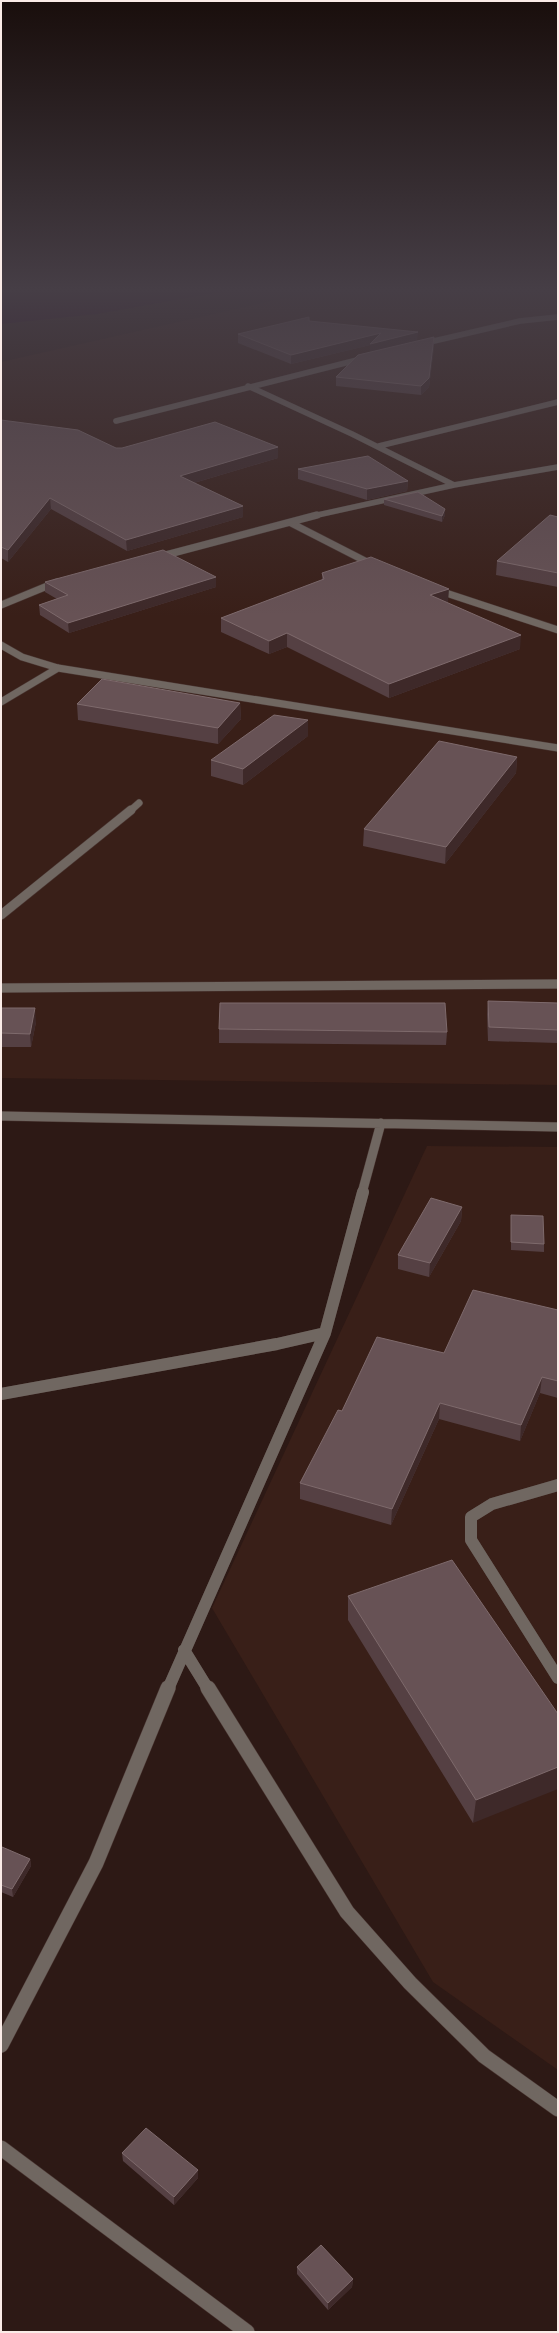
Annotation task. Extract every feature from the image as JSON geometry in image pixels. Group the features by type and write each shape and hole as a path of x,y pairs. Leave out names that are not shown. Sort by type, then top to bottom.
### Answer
{"street":[{"path":"116,421 203,398"},
{"path":"277,398 379,446 454,485"},
{"path":"379,446 558,402"},
{"path":"148,560 337,510 454,485 558,467"},
{"path":"291,523 378,567"},
{"path":"1,605 49,584 64,581"},
{"path":"426,586 558,630"},
{"path":"1,645 22,657 58,668 558,748"},
{"path":"1,702 58,668"},
{"path":"1,916 139,803"},
{"path":"1,988 558,984"},
{"path":"1,1116 558,1127"},
{"path":"1,2045 96,1863 184,1650 325,1333 381,1123"},
{"path":"1,1394 164,1363 277,1344 325,1333"},
{"path":"558,1485 492,1504 471,1517 471,1540 558,1678"},
{"path":"184,1650 347,1912 410,1983 484,2056 558,2109"},
{"path":"1,2148 247,2332"}],"shaded area":[{"path":"1,398 558,398 558,1085 1,1078"},
{"path":"427,1146 558,1147 558,2070 433,1982 212,1608"}],"building":[{"path":"1,420 78,430 116,448 122,448 215,422 278,447 180,476 243,506 126,540 50,498 8,550 1,547"},
{"path":"368,456 408,481 367,489 298,469"},
{"path":"418,492 445,509 442,516 384,499"},
{"path":"550,515 558,517 558,573 497,561"},
{"path":"163,550 216,577 68,623 39,605 68,595 45,582"},
{"path":"371,557 449,589 430,595 521,635 389,684 287,633 269,641 221,618 324,579 322,573"},
{"path":"102,679 240,703 218,728 77,704"},
{"path":"274,715 308,720 243,769 211,760"},
{"path":"439,741 517,757 446,847 364,829"},
{"path":"488,1001 558,1003 558,1030 489,1027"},
{"path":"220,1003 445,1003 447,1032 219,1029"},
{"path":"1,1008 35,1008 30,1034 1,1033"},
{"path":"431,1198 462,1207 430,1263 398,1255"},
{"path":"511,1215 543,1216 544,1244 511,1242"},
{"path":"473,1290 558,1310 558,1381 542,1377 521,1425 440,1403 392,1509 300,1483 338,1410 342,1411 377,1337 444,1353"},
{"path":"452,1560 558,1714 558,1767 476,1800 348,1596"},
{"path":"2,1847 30,1859 12,1889 1,1885"},
{"path":"146,2128 198,2170 174,2197 122,2153"},
{"path":"321,2245 353,2279 328,2303 297,2267"}]}
